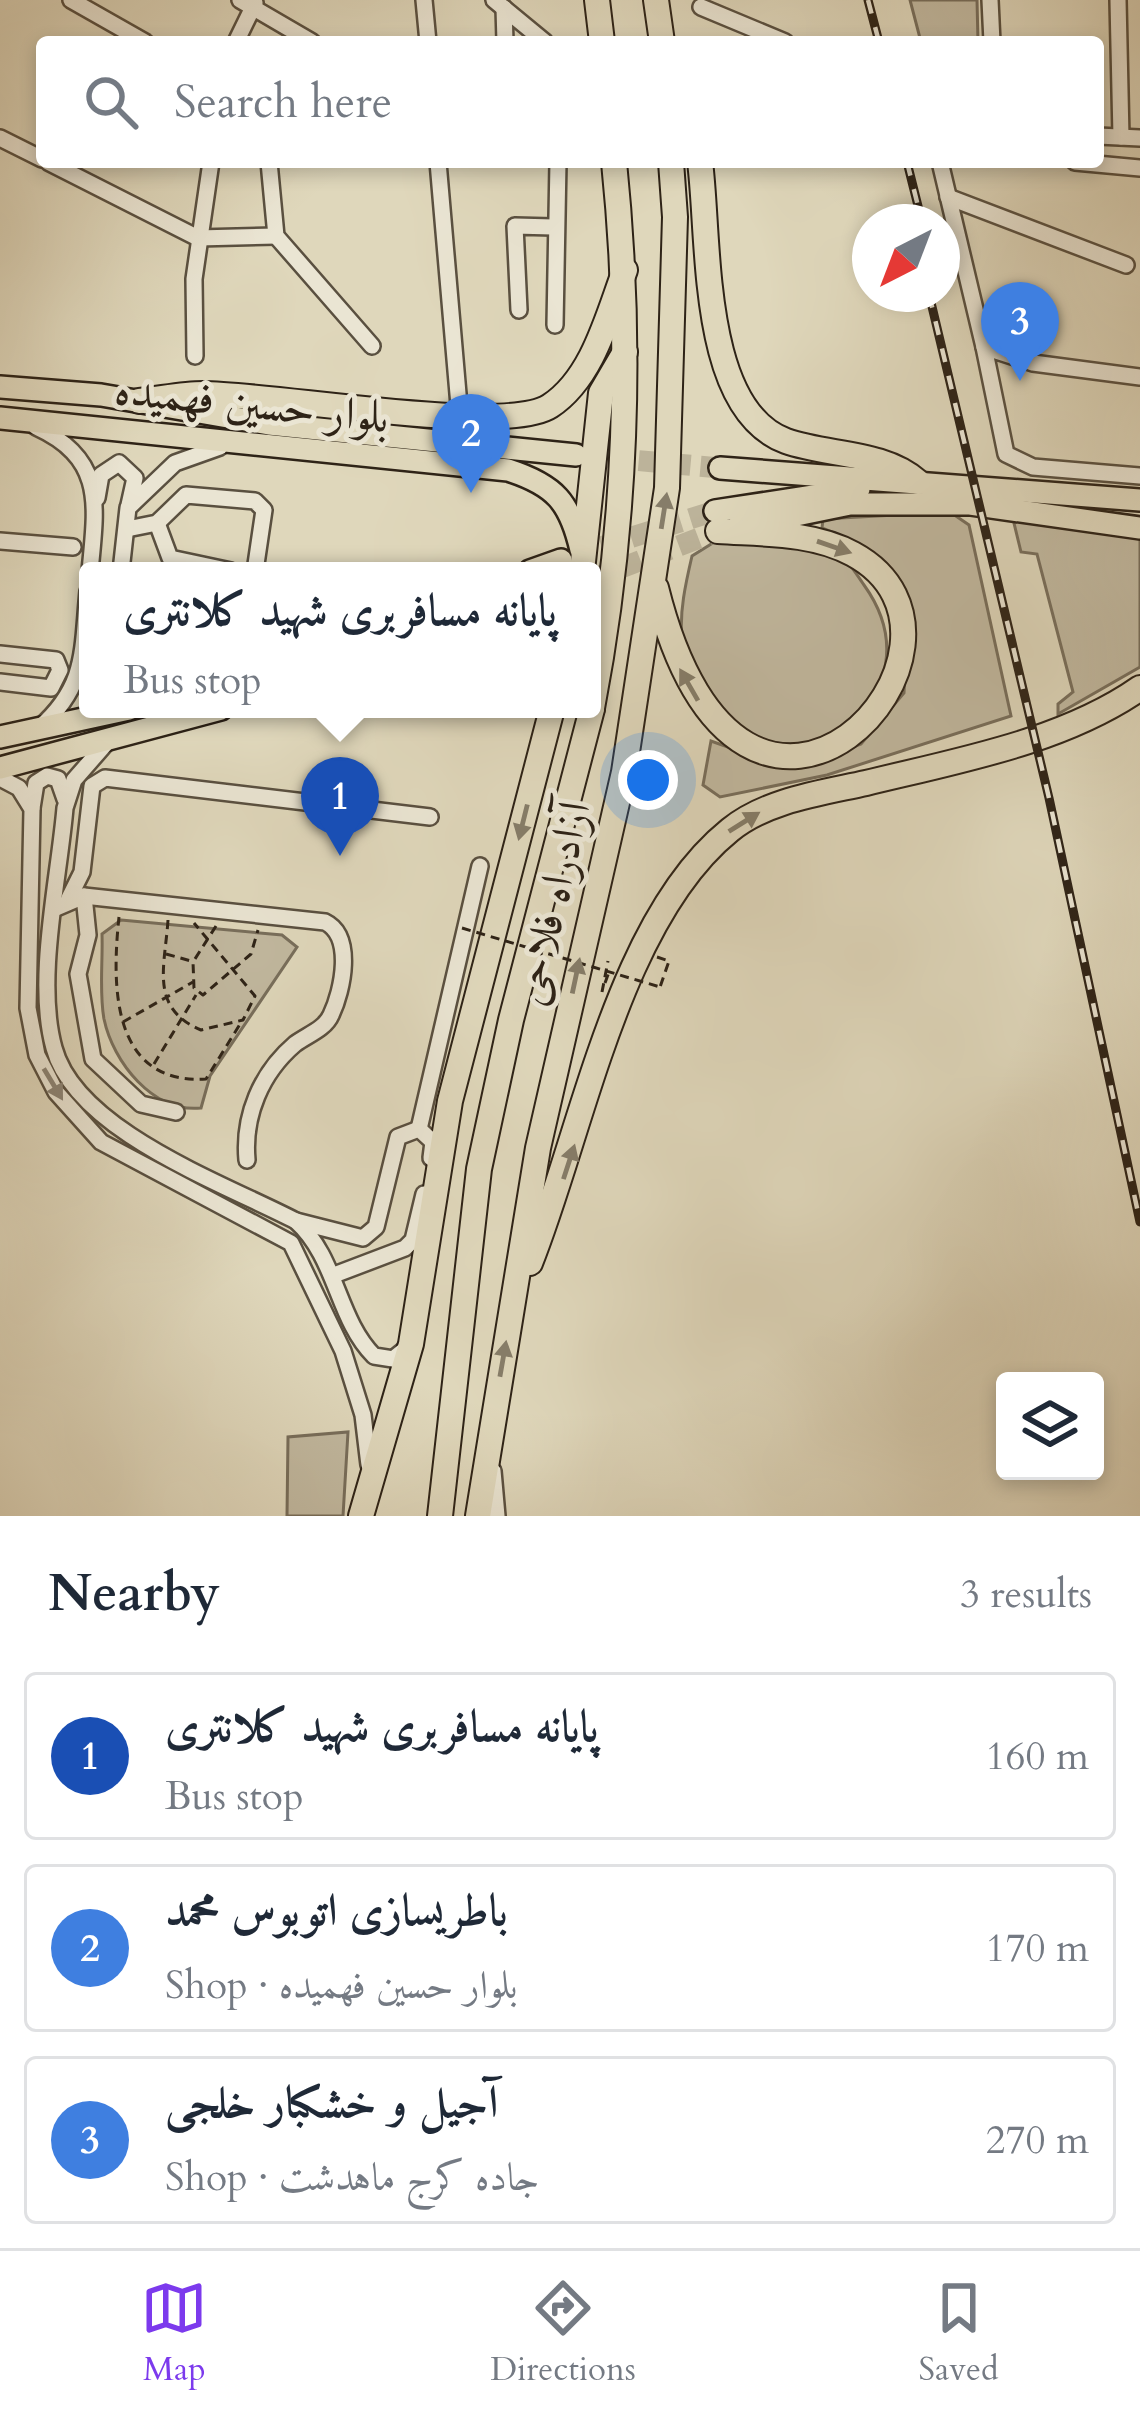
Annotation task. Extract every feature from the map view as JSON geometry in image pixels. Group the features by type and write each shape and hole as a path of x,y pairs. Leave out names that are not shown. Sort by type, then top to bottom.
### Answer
{"highway":[{"path":"597,0 601,36"},
{"path":"656,0 663,36"},
{"name":"آزادراه فلاحی","path":"601,652 623,511 625,270 615,168"},
{"name":"آزادراه فلاحی","path":"478,1516 538,1148 625,772 667,488 675,217 671,168"},
{"path":"701,168 718,340 737,397 782,440 882,463 918,482"},
{"path":"139,401 200,394 460,417 527,417 552,405 588,360 625,270"},
{"path":"575,562 601,393 626,350"},
{"path":"653,576 672,653 716,724 770,752 807,755 842,745 868,723 890,693 899,661 900,630 883,579 857,556 829,544 717,521"},
{"path":"512,1310 561,1185 621,970 686,878 730,829 762,811 1075,724 1140,688"},
{"path":"361,1516 411,1344 450,1102 550,718"},
{"name":"آزادراه فلاحی","path":"440,1516 479,1169 511,1020 590,718"}],"main road":[{"name":"بلوار حسین فهمیده","path":"0,386 139,401 269,424 576,455"},
{"name":"بلوار حسین فهمیده","path":"2,418 145,429 240,445 430,459 539,480 564,499 575,562"},
{"path":"720,468 1140,500"},
{"path":"717,521 822,491 910,487 918,482"},
{"path":"717,521 850,504 970,504 1139,528"},
{"path":"0,737 88,718"},
{"path":"0,768 189,718"}],"street":[{"path":"71,0 135,36"},
{"path":"424,0 427,36"},
{"path":"990,0 992,36"},
{"path":"1118,0 1121,137"},
{"path":"238,36 250,2 303,36"},
{"path":"499,4 504,36"},
{"path":"499,4 538,36"},
{"path":"701,7 771,36"},
{"path":"1104,136 1140,138"},
{"path":"0,138 36,156"},
{"path":"1104,165 1140,168"},
{"path":"61,168 198,238 276,236"},
{"path":"195,356 198,238 210,168"},
{"path":"270,168 276,236 372,346"},
{"path":"439,168 460,417"},
{"path":"555,325 558,168"},
{"path":"941,168 1006,454 1034,467 1140,476"},
{"path":"948,197 1126,265"},
{"path":"519,310 514,219 553,227"},
{"path":"984,347 1033,363 1140,377"},
{"path":"2,418 40,428 71,448 87,467 96,508"},
{"path":"128,508 175,463 204,450 240,445"},
{"path":"91,562 101,475 119,464 135,478 122,562"},
{"path":"127,529 157,523 186,495 262,504 256,562"},
{"path":"157,523 170,558 189,562"},
{"path":"0,541 73,547"},
{"path":"0,654 56,660 59,677 51,688 0,682"},
{"path":"38,729 61,709 79,671"},
{"path":"65,808 74,780 110,740"},
{"path":"176,1112 141,1104 93,1059 78,974 88,935 70,901 65,808 58,779 47,776 36,783 32,809 28,1008 37,1054 56,1092 101,1142 291,1243 343,1351 367,1433 371,1485"},
{"path":"0,778 19,788 32,809"},
{"path":"343,1351 359,1352 359,1339 313,1236 296,1221 126,1133 92,1107 54,1051 48,1007 70,901 82,872 92,786 105,778 430,817"},
{"path":"419,1129 480,866"},
{"path":"70,901 326,922 342,936 332,1013 282,1057 264,1081 247,1127 247,1160"},
{"path":"296,1221 317,1222 356,1239 368,1235 376,1226 392,1150 404,1132 419,1129"},
{"path":"334,1275 413,1240 433,1142 419,1129"},
{"path":"359,1339 382,1360 393,1359 411,1344"},
{"path":"489,1438 497,1516"}],"path":[{"path":"119,909 115,998 122,1023 136,1051 153,1065 203,1080 256,998 189,916"},
{"path":"169,914 163,998 180,1021 201,1030 243,1020"},
{"path":"197,994 193,962 221,921"},
{"path":"197,994 208,994 235,970 254,948 256,926"},
{"path":"462,928 621,970 660,987 669,961"},
{"path":"582,952 621,970"},
{"path":"166,954 193,962"},
{"path":"608,961 599,991 621,970"},
{"path":"122,1023 193,982"},
{"path":"153,1065 197,994"}],"shaded area":[{"path":"910,0 977,0 978,36 919,36"},
{"path":"950,512 969,525 1011,716 827,775 720,797 703,785 711,741 767,761 833,755 861,744 904,693 907,629 849,539 822,528 823,519"},
{"path":"1013,519 1140,539 1140,667 1058,714 1058,704 1073,692 1037,554 1021,552"},
{"path":"716,541 824,547 851,566 884,626 886,664 873,697 850,723 819,739 784,744 748,734 701,690 685,654 682,617 692,556"},
{"path":"121,920 282,935 297,947 210,1076 201,1108 183,1107 152,1093 116,1052 104,1019 102,934"},
{"path":"348,1432 343,1516 287,1516 288,1437"}],"tunnel":[{"path":"577,455 720,468"},
{"path":"572,556 715,511"},
{"path":"601,576 718,531"}],"railway":[{"path":"868,0 877,36"},
{"path":"908,168 918,204"},
{"path":"933,312 1049,798 1140,1222"}],"place":[{"name":"آجیل و خشکبار خلجی","path":"1020,381"},
{"name":"باطریسازی اتوبوس محمد","path":"471,493"},
{"name":"پایانه مسافربری شهید کلانتری","path":"340,856"}]}
